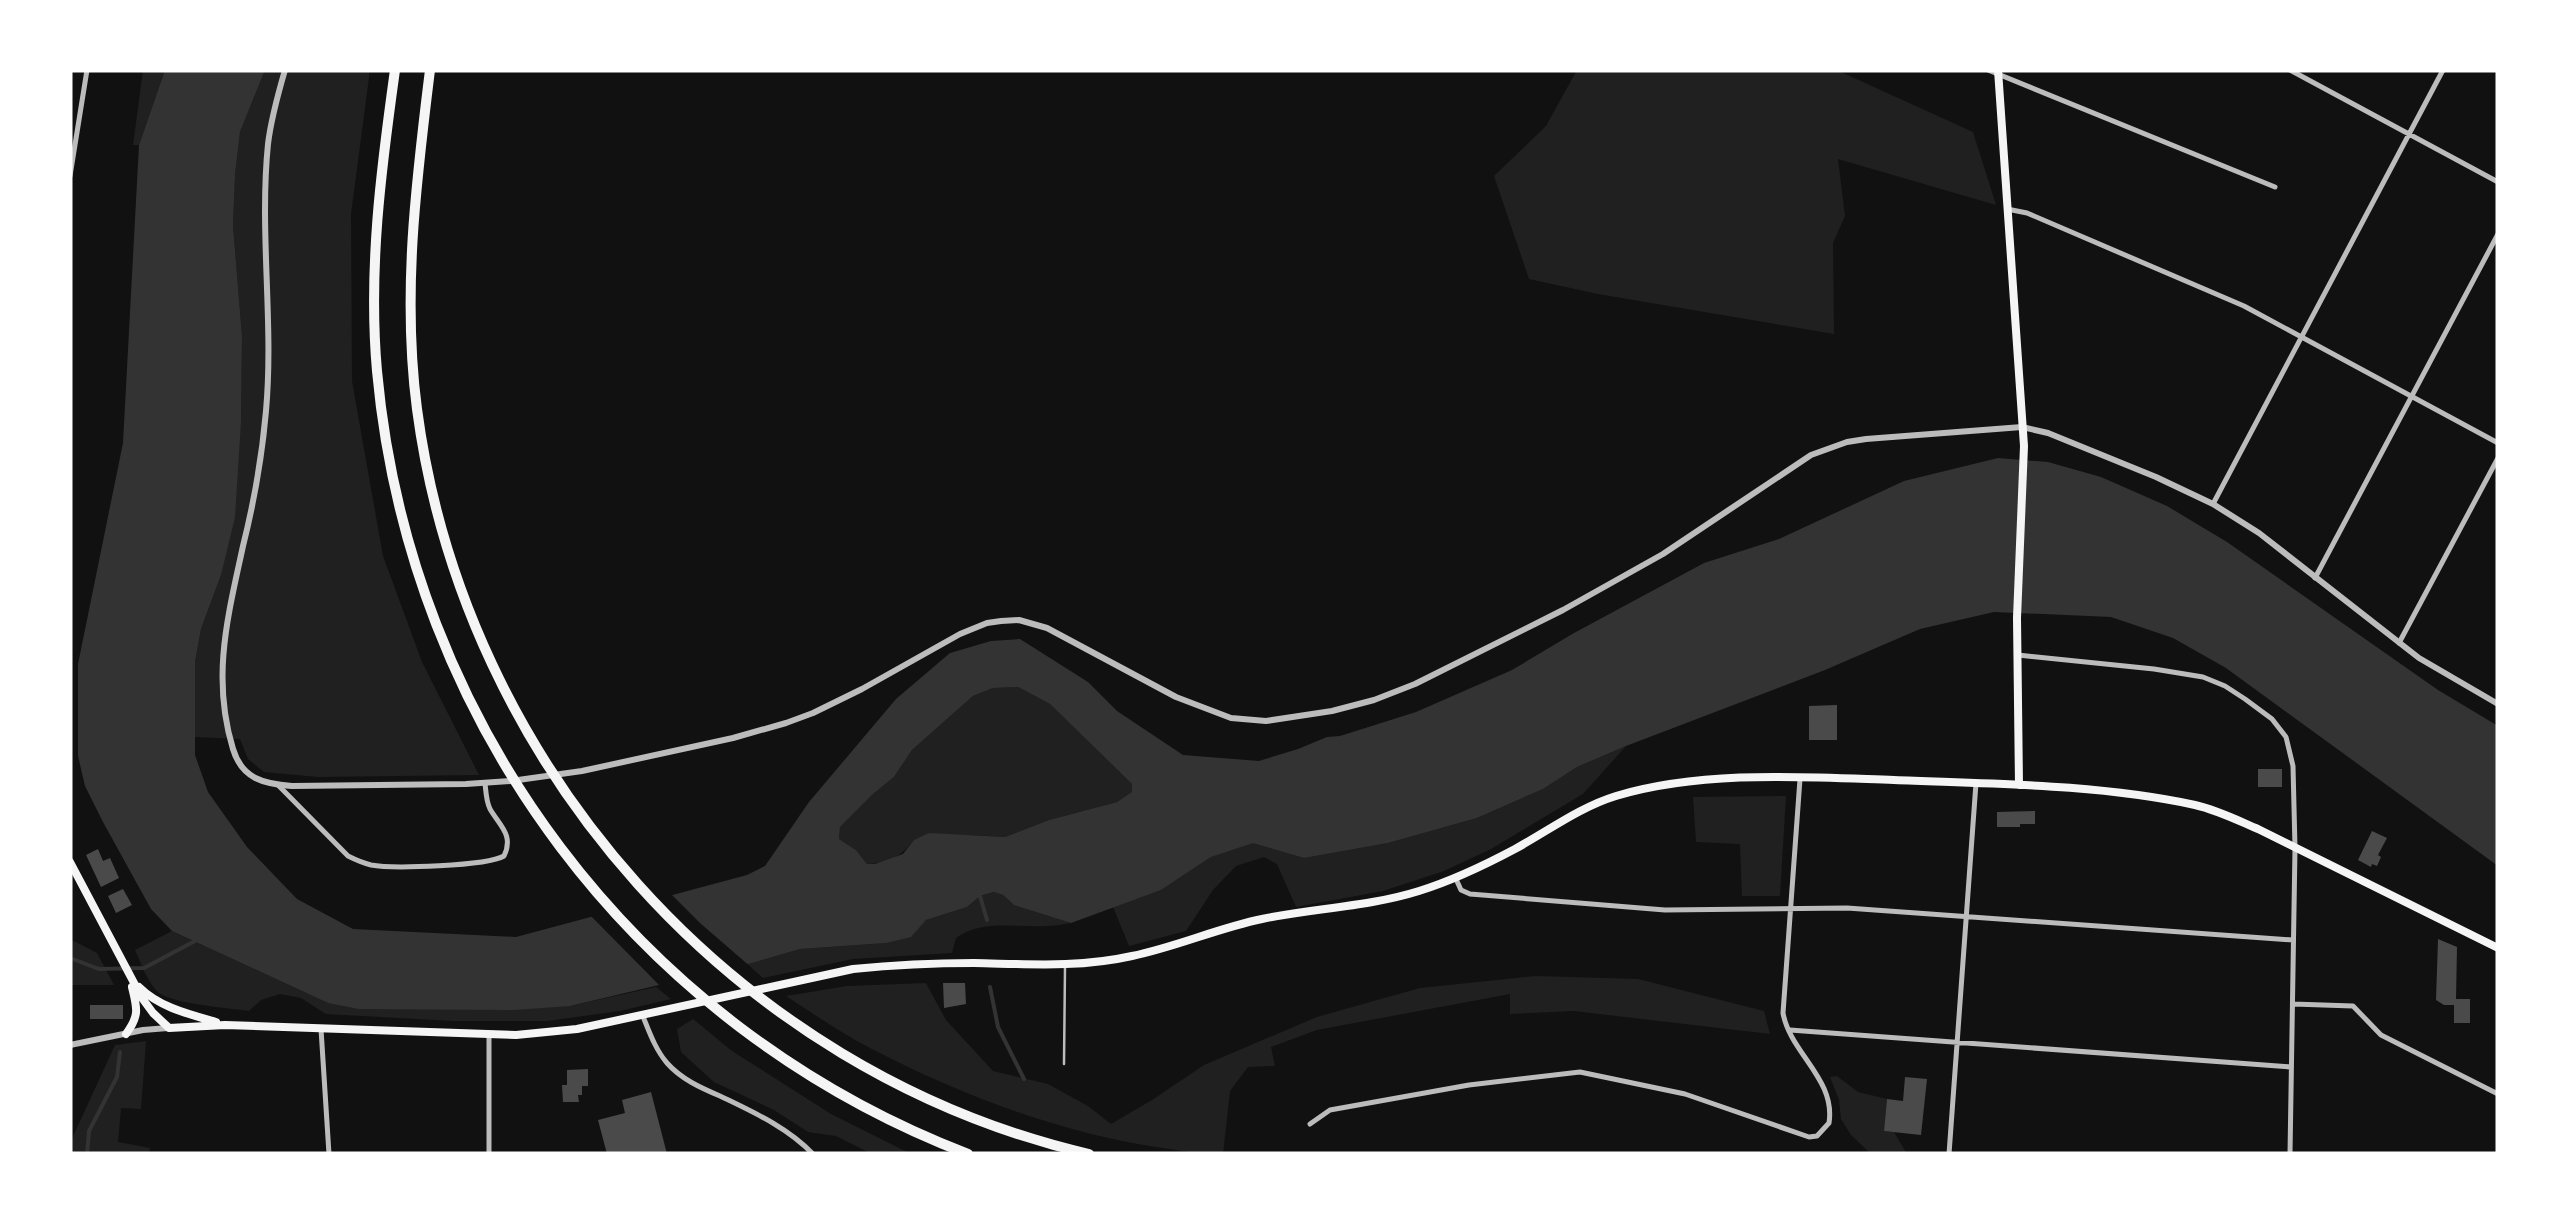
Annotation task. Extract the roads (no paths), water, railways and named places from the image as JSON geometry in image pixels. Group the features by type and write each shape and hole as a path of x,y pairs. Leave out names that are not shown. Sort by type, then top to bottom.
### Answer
{"highway":[{"path":"395,70 378,207 374,287 377,368 386,447 403,526 428,603 458,677 490,740 541,822 600,898 680,979 739,1028 832,1090 968,1154"},
{"path":"430,70 410,250 410,329 417,409 431,488 452,566 479,637 526,732 566,795 636,884 706,954 783,1016 868,1069 937,1103 1008,1130 1089,1154"}],"main road":[{"path":"1999,72 2024,450 2018,618 2019,785"},
{"path":"70,862 130,977 153,1013 169,1028 225,1025 489,1035 577,1030 853,969 922,964 1065,965 1136,955 1230,926 1418,892 1514,850 1597,803 1690,781 1800,778 2019,785 2196,805 2220,812 2498,948"},
{"path":"130,977 160,1003 225,1025"},
{"path":"126,1034 135,1022 137,1008 130,977"}],"street":[{"path":"70,176 87,70"},
{"path":"285,70 272,116 266,164 268,384 264,434 222,657 224,705 238,762 253,778 277,785 485,783 582,771 733,738 786,724 840,701 960,634 1001,621 1019,620 1046,628 1176,697 1230,718 1277,720 1343,709 1415,684 1588,598 1664,554 1794,465 1830,448 1878,437 2022,427 2048,433 2213,504 2259,533 2400,643 2498,704"},
{"path":"1988,70 2275,187"},
{"path":"2290,70 2498,182"},
{"path":"2213,504 2443,70"},
{"path":"2007,208 2244,306 2498,443"},
{"path":"2315,578 2498,234"},
{"path":"2400,643 2498,458"},
{"path":"2018,655 2203,677 2225,686 2279,727 2293,766 2290,1154"},
{"path":"1310,1124 1330,1110 1469,1085 1580,1072 1685,1094 1808,1137 1817,1136 1829,1123 1830,1102 1782,1013 1800,778"},
{"path":"277,785 348,856 383,866 488,862 504,856 506,832 487,802 485,783"},
{"path":"1949,1154 1976,783"},
{"path":"1455,877 1461,890 1470,894 1665,910 1847,908 2293,940"},
{"path":"2293,1004 2353,1006 2381,1035 2498,1094"},
{"path":"642,1014 658,1052 676,1072 778,1126 812,1154"},
{"path":"70,1045 169,1028"},
{"path":"322,1029 330,1154"},
{"path":"1788,1030 2291,1067"},
{"path":"488,1154 489,1035"}],"lane":[{"path":"1064,1064 1065,965"}],"waterway":[{"path":"980,896 987,920"},
{"path":"70,958 99,969 144,968 195,941"},
{"path":"990,987 998,1027 1024,1079"},
{"path":"87,1154 89,1131 117,1077 120,1052"}]}
